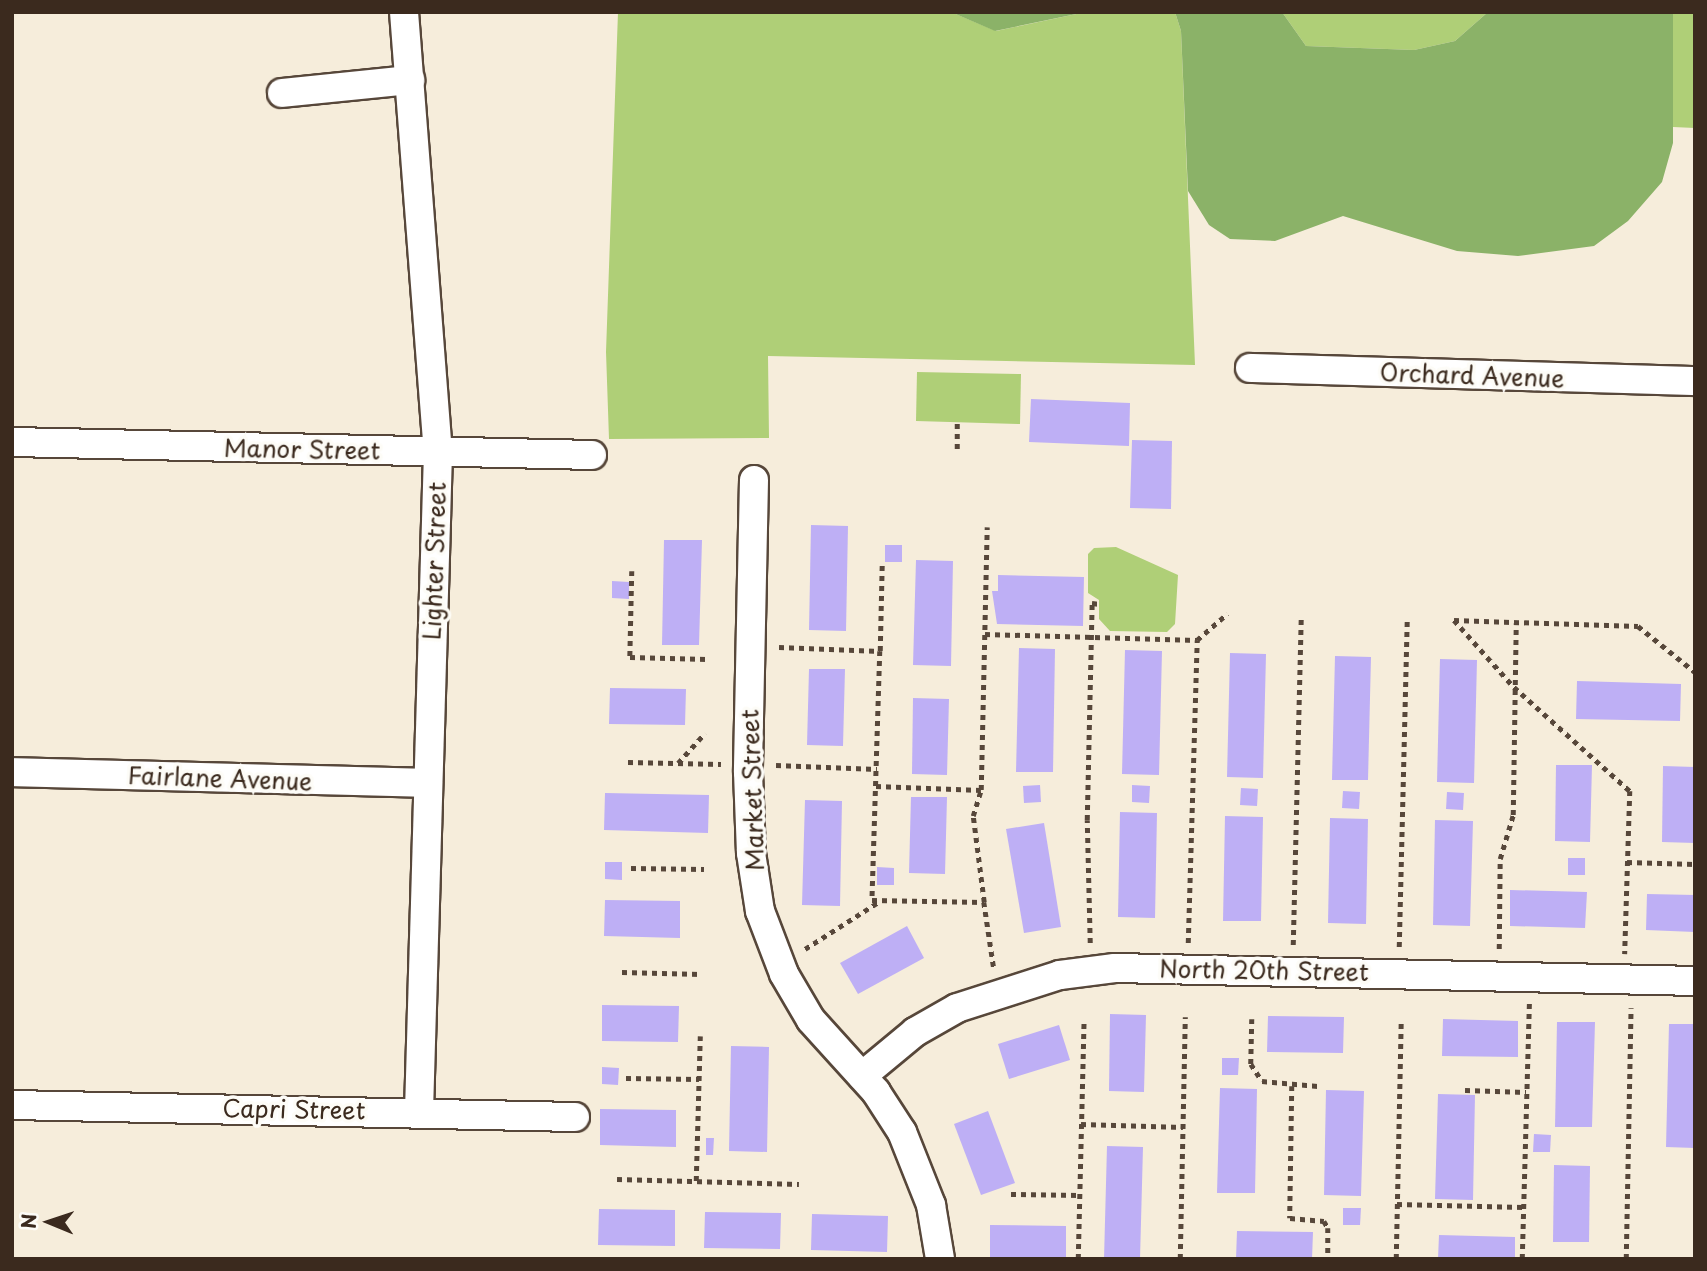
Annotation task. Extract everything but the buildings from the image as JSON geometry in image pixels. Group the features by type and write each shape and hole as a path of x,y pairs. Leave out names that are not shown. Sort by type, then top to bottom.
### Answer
{"street":[{"name":"Lighter Street","path":"404,12 438,452 419,1111"},
{"path":"282,93 410,80"},
{"name":"Orchard Avenue","path":"1250,368 1695,381"},
{"name":"Manor Street","path":"12,442 592,455"},
{"name":"Market Street","path":"754,480 748,772 754,882 770,944 783,974 811,1020 862,1076 913,1154 931,1205 940,1259"},
{"name":"Fairlane Avenue","path":"12,772 427,783"},
{"name":"North 20th Street","path":"862,1076 915,1032 957,1008 1060,975 1115,968 1695,981"},
{"name":"Capri Street","path":"12,1105 419,1111 575,1117"}],"path":[{"path":"957,422 957,449"},
{"path":"987,527 981,790 973,816 995,972"},
{"path":"882,564 873,900 984,902"},
{"path":"632,571 631,657 707,659"},
{"path":"1090,951 1087,820 1092,603 1100,604"},
{"path":"985,634 1197,640 1227,614"},
{"path":"1293,953 1301,616"},
{"path":"1398,955 1407,618"},
{"path":"1625,961 1630,791 1514,687 1454,620 1638,626 1695,672"},
{"path":"1499,958 1500,859 1513,815 1516,623"},
{"path":"1188,948 1197,640"},
{"path":"774,647 880,651"},
{"path":"678,763 705,733"},
{"path":"628,762 729,764"},
{"path":"771,765 877,769"},
{"path":"876,786 981,790"},
{"path":"1627,862 1695,864"},
{"path":"631,868 704,869"},
{"path":"796,955 881,900"},
{"path":"622,972 701,974"},
{"path":"1522,1259 1529,998"},
{"path":"1626,1259 1631,1001"},
{"path":"1180,1259 1185,1017"},
{"path":"1251,1018 1255,1071 1262,1081 1292,1086 1318,1086"},
{"path":"1078,1259 1084,1020"},
{"path":"1396,1259 1401,1022"},
{"path":"696,1181 700,1037"},
{"path":"626,1078 699,1079"},
{"path":"1292,1086 1290,1218 1324,1221 1328,1228 1328,1259"},
{"path":"1465,1090 1526,1092"},
{"path":"1081,1124 1182,1127"},
{"path":"617,1179 799,1184"},
{"path":"1011,1194 1079,1195"},
{"path":"1397,1204 1523,1207"}],"green space":[{"path":"618,12 951,12 996,31 1086,12 1175,12 1181,31 1195,365 768,356 769,438 609,439 606,352"},
{"path":"951,12 1086,12 995,31"},
{"path":"1175,12 1282,12 1306,46 1414,50 1455,41 1488,12 1673,12 1673,143 1662,182 1628,221 1594,246 1518,256 1457,251 1343,216 1275,241 1230,239 1209,225 1188,191 1181,31"},
{"path":"1282,12 1488,12 1455,41 1414,50 1306,46"},
{"path":"1673,12 1695,12 1695,128 1673,127"},
{"path":"917,372 1021,374 1020,424 916,421"},
{"path":"1116,547 1178,575 1175,624 1167,632 1110,631 1099,619 1099,600 1088,593 1088,554 1094,548"}]}
